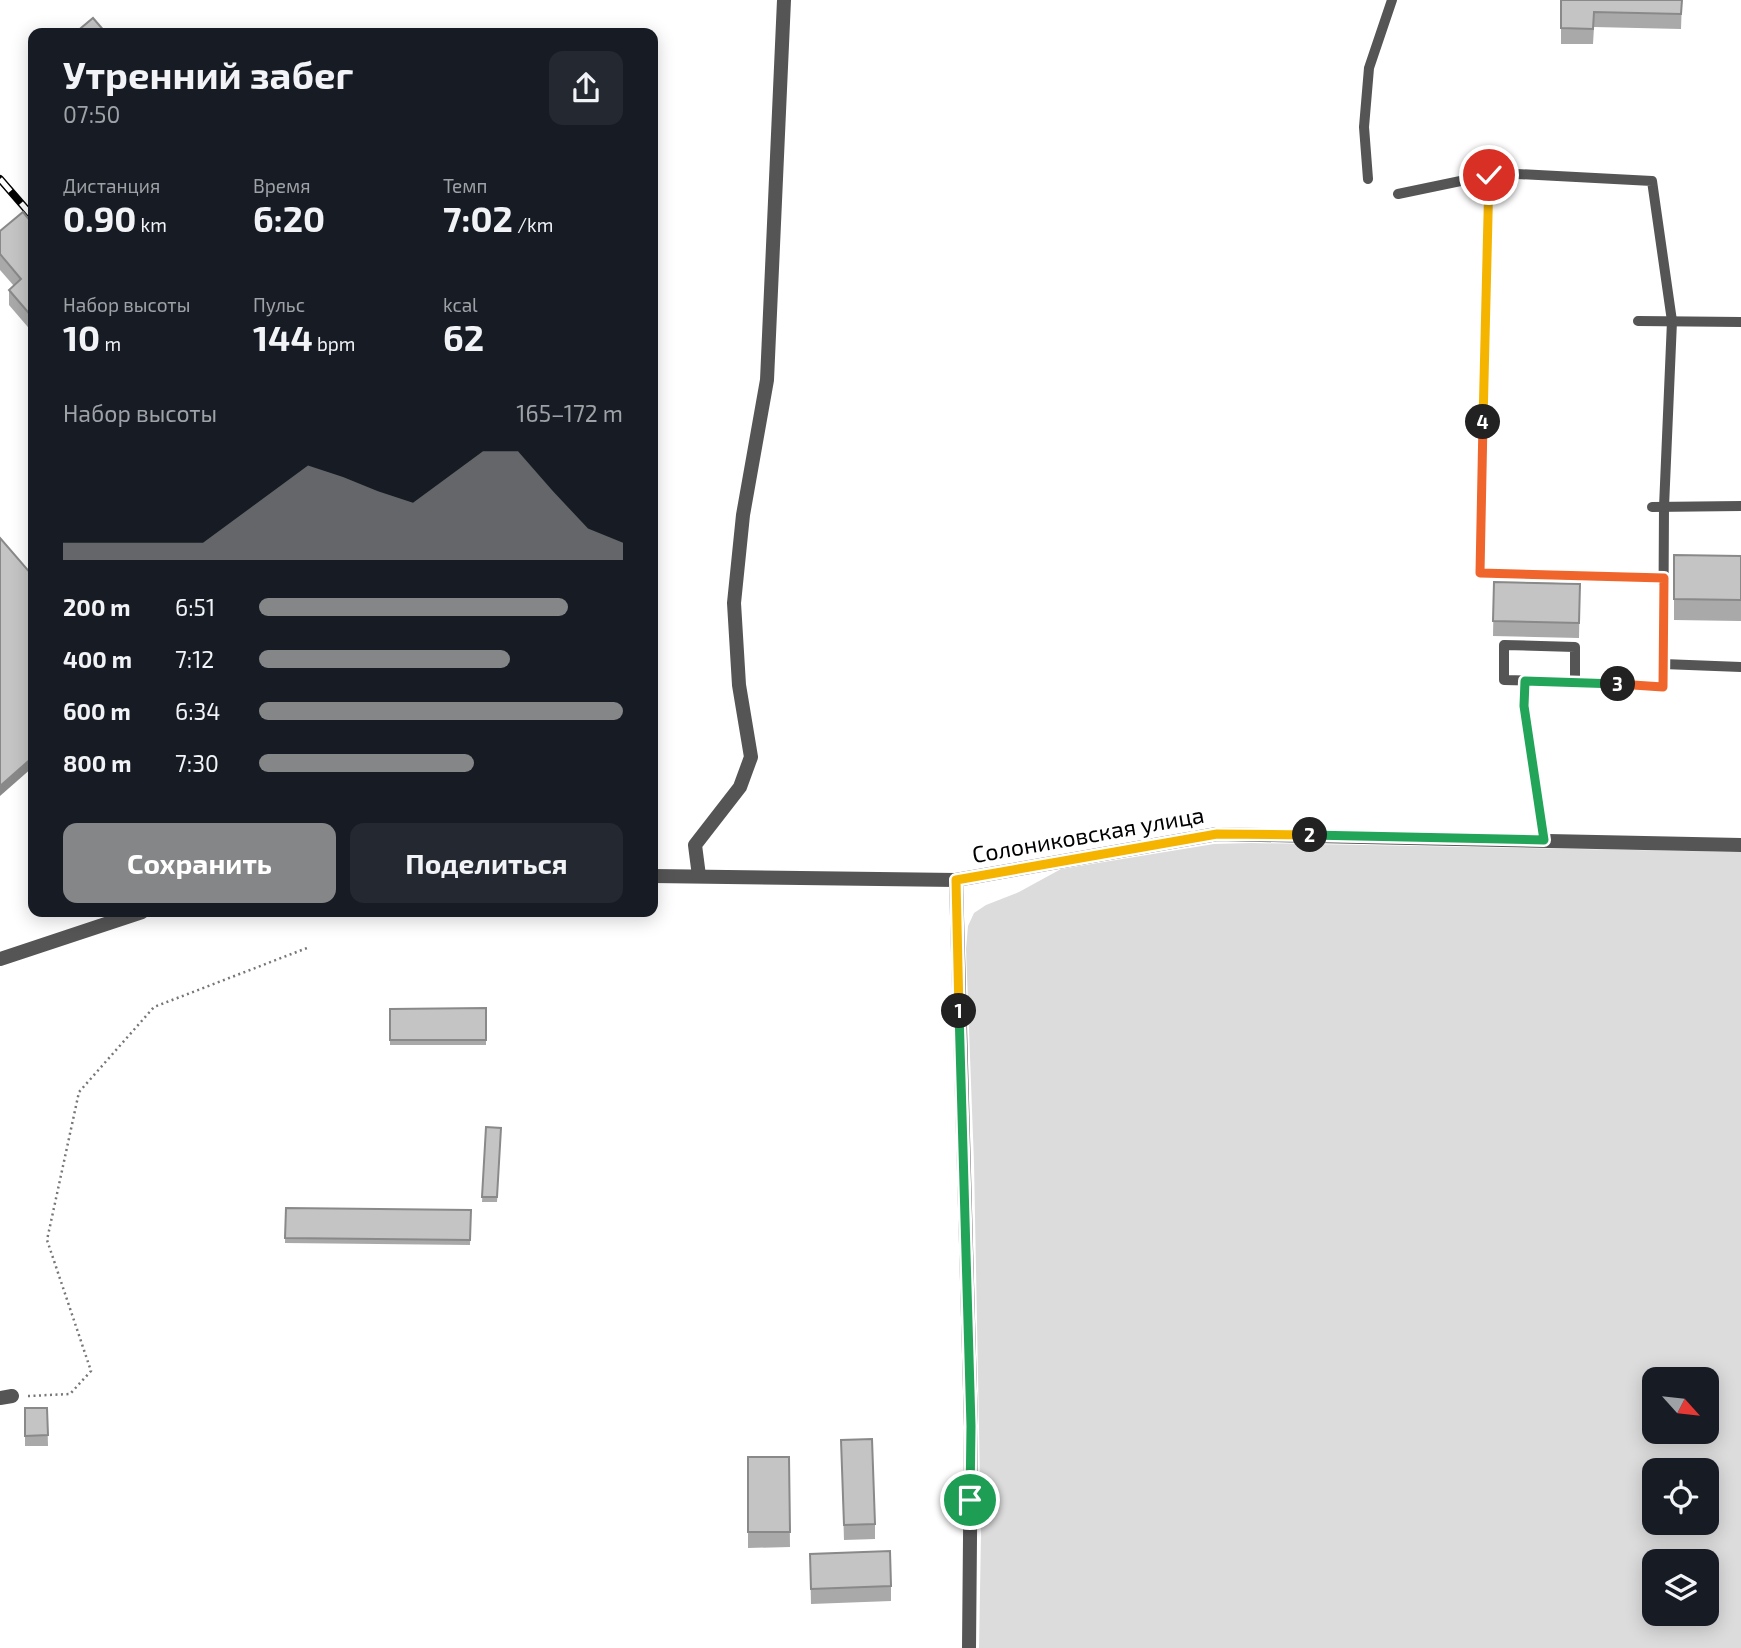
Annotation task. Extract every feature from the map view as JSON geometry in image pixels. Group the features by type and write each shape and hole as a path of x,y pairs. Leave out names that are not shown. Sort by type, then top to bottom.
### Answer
{"street":[{"path":"699,876 695,845 740,787 751,757 739,685 734,603 743,515 767,380 784,0"},
{"name":"Солониковская улица","path":"658,876 956,880 1217,834 1741,845"},
{"path":"956,880 971,1426 969,1648"},
{"path":"0,959 127,917"}],"lane":[{"path":"1368,179 1364,127 1369,68 1392,0"},
{"path":"1398,194 1499,173 1652,181 1672,321 1664,507 1663,687 1504,680 1504,645 1575,647 1574,682"},
{"path":"1489,175 1480,573 1664,578"},
{"path":"1638,321 1741,322"},
{"path":"1652,507 1741,506"},
{"path":"1663,664 1741,667"},
{"path":"1525,681 1524,706 1544,840"}],"path":[{"path":"6,1397 70,1394 91,1371 47,1240 79,1092 154,1007 307,948"}],"shaded area":[{"path":"1251,843 1741,852 1741,1648 979,1648 981,1534 974,1163 966,949 968,926 974,913 986,905 1019,892 1061,869 1214,844"}],"building":[{"path":"1561,0 1682,0 1681,14 1594,12 1593,29 1561,28"},
{"path":"93,18 102,28 81,28"},
{"path":"23,212 28,218 28,312 9,290 21,279 0,254 0,231"},
{"path":"0,538 28,570 28,761 0,786"},
{"path":"1674,555 1741,556 1741,600 1674,599"},
{"path":"1494,582 1580,584 1579,623 1493,621"},
{"path":"486,1008 486,1040 390,1040 390,1009"},
{"path":"486,1127 501,1128 497,1197 482,1197"},
{"path":"286,1208 471,1210 470,1240 285,1238"},
{"path":"25,1408 47,1408 48,1435 25,1436"},
{"path":"872,1439 875,1524 844,1525 841,1440"},
{"path":"748,1457 789,1457 790,1532 748,1532"},
{"path":"890,1551 891,1586 811,1589 810,1554"}],"railway":[{"path":"0,179 28,211"}],"route":[{"path":"970,1500 971,1426 956,880 1217,834 1544,840 1524,706 1525,681 1663,687 1664,578 1480,573 1489,175"}]}
